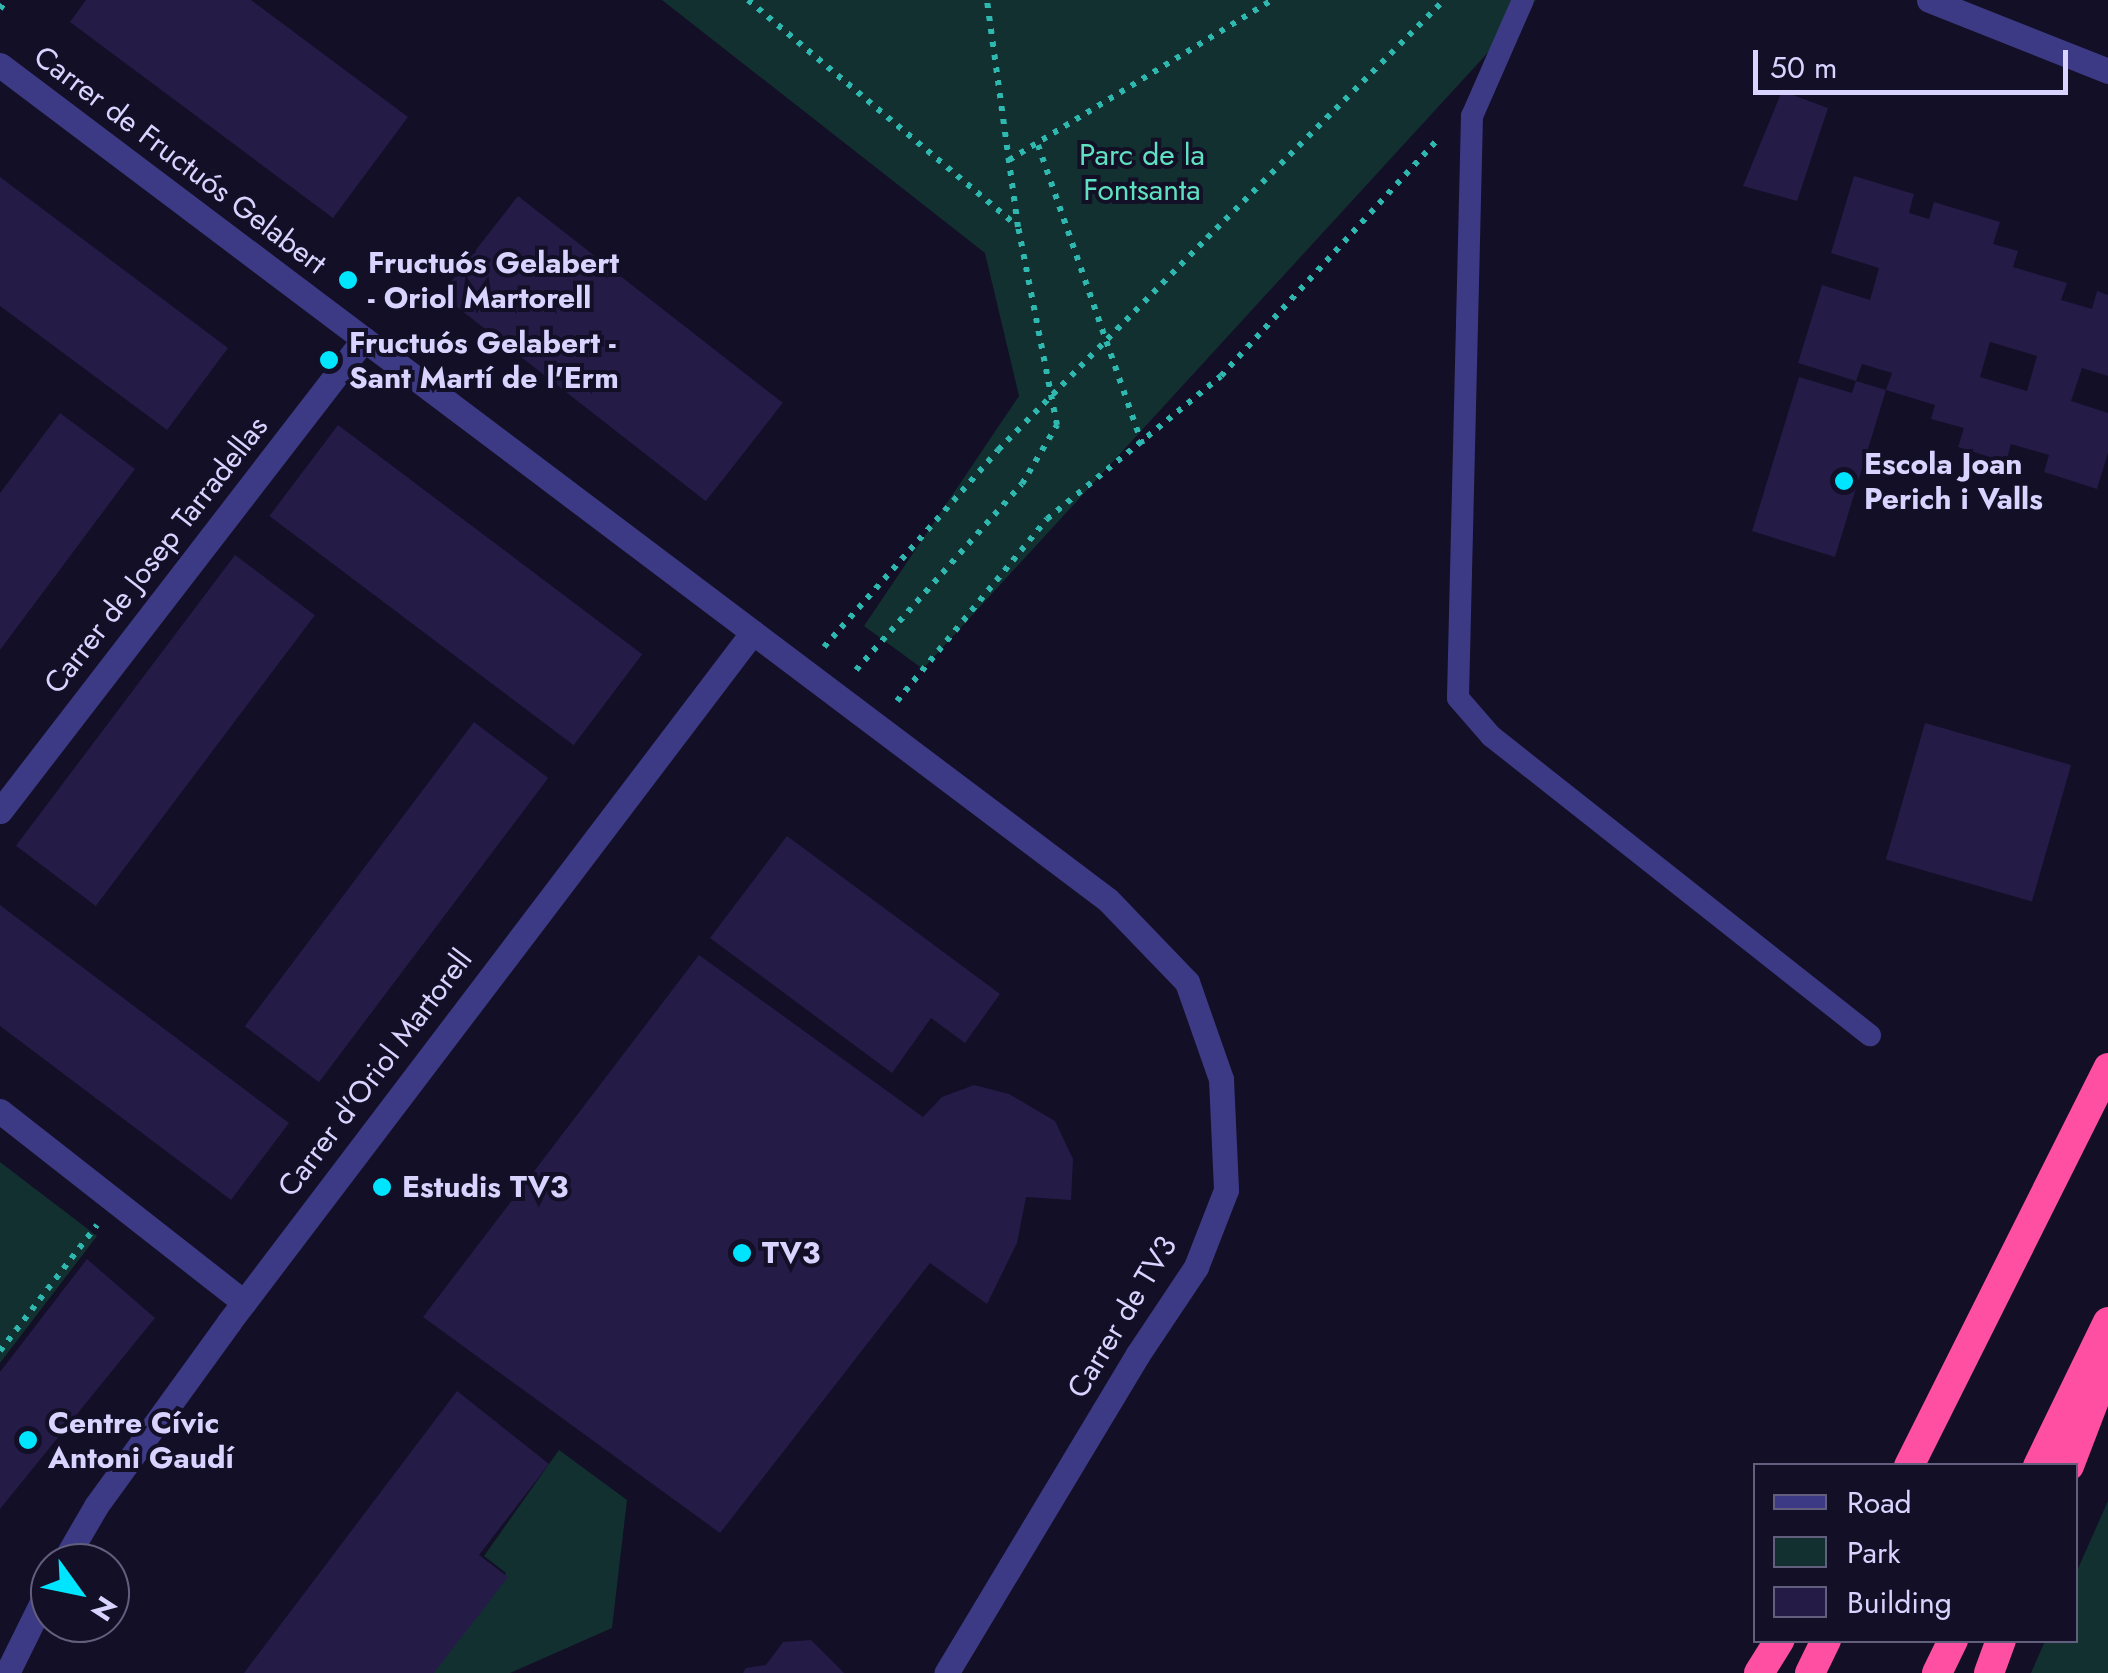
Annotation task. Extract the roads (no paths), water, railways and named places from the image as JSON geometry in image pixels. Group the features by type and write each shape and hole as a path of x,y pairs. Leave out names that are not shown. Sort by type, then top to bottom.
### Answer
{"highway":[{"path":"1910,1463 2108,1068"},
{"path":"2039,1463 2108,1322"},
{"path":"2070,1463 2108,1364"},
{"path":"1898,1463 1940,1399"},
{"path":"1759,1673 1778,1643"},
{"path":"1810,1673 1825,1643"},
{"path":"1937,1673 1951,1643"},
{"path":"1989,1673 2000,1643"}],"street":[{"path":"1928,0 2108,72"},
{"name":"Carrer de Fructuós Gelabert","path":"0,65 753,632"},
{"name":"Carrer de Josep Tarradellas","path":"0,812 364,339"},
{"name":"Carrer de TV3","path":"753,632 1121,914 1188,982 1221,1079 1226,1190 1196,1267 1138,1354 946,1673"},
{"name":"Carrer d'Oriol Martorell","path":"75,1543 96,1506 244,1302 470,998 753,632"},
{"path":"0,1111 244,1302"},
{"path":"7,1673 30,1626"}],"lane":[{"path":"1523,0 1472,116 1458,698 1490,736 1870,1035"}],"place":[{"name":"Fructuós Gelabert - Oriol Martorell","path":"348,280"},
{"name":"Fructuós Gelabert - Sant Martí de l'Erm","path":"329,360"},
{"name":"Escola Joan Perich i Valls","path":"1844,481"},
{"name":"Estudis TV3","path":"382,1187"},
{"name":"TV3","path":"742,1253"},
{"name":"Centre Cívic Antoni Gaudí","path":"28,1440"}],"park label":[{"name":"Parc de la Fontsanta","path":"1142,172"}]}
